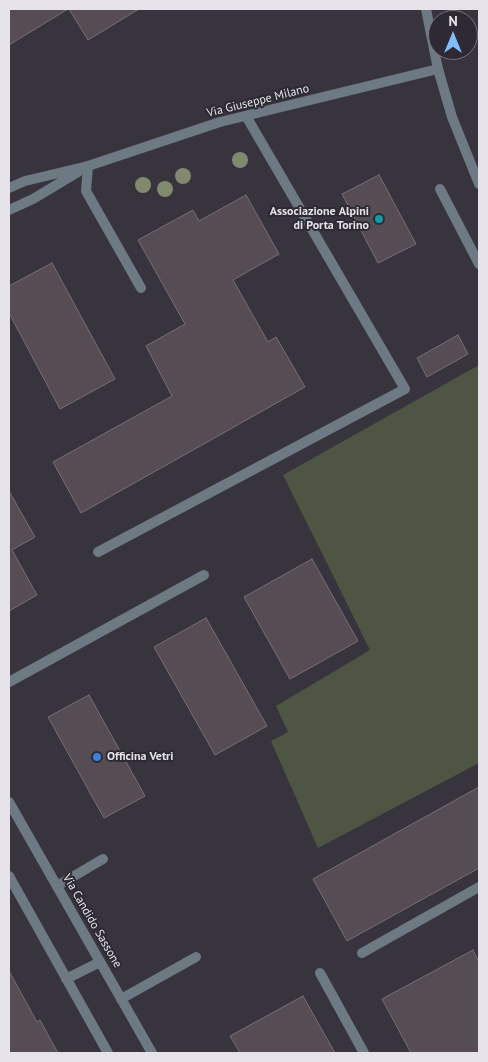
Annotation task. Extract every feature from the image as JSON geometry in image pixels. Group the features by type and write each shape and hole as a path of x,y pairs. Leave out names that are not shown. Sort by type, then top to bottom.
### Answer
{"street":[{"path":"426,9 438,69 452,118 479,184"},
{"name":"Via Giuseppe Milano","path":"9,188 24,181 88,166 220,122 438,69"},
{"path":"98,552 405,389 246,116"},
{"path":"88,166 86,191 141,288"},
{"name":"Via Giuseppe Milano","path":"9,210 33,199 88,166"},
{"path":"440,189 479,264"},
{"path":"9,682 204,574"},
{"name":"Via Candido Sassone","path":"9,802 152,1053"},
{"path":"57,886 103,859"},
{"path":"9,876 108,1053"},
{"path":"362,953 479,887"},
{"path":"122,999 196,957"},
{"path":"66,979 100,962"},
{"path":"320,973 364,1053"}],"green space":[{"path":"479,365 479,763 318,848 271,741 288,732 276,706 370,650 283,475"}],"building":[{"path":"9,9 68,9 9,45"},
{"path":"69,9 139,9 88,40"},
{"name":"Associazione Alpini di Porta Torino","path":"379,175 416,244 378,263 342,194"},
{"path":"246,195 279,254 233,280 268,342 276,337 305,387 81,513 53,462 172,396 146,346 185,324 138,240 193,210 199,221"},
{"path":"52,263 115,379 60,409 9,313 9,286"},
{"path":"458,335 468,354 427,377 417,358"},
{"path":"9,491 35,537 12,550 37,595 9,611"},
{"path":"312,559 358,641 290,679 244,597"},
{"path":"206,618 267,726 215,755 154,647"},
{"name":"Officina Vetri","path":"89,695 145,796 104,818 48,717"},
{"path":"479,787 479,868 347,941 313,879"},
{"path":"473,950 479,962 479,1053 411,1053 382,999"},
{"path":"9,971 37,1022 40,1020 58,1053 9,1053"},
{"path":"303,996 335,1053 240,1053 230,1036"}],"place":[{"name":"Associazione Alpini di Porta Torino","path":"379,219"},
{"name":"Officina Vetri","path":"97,757"}]}
